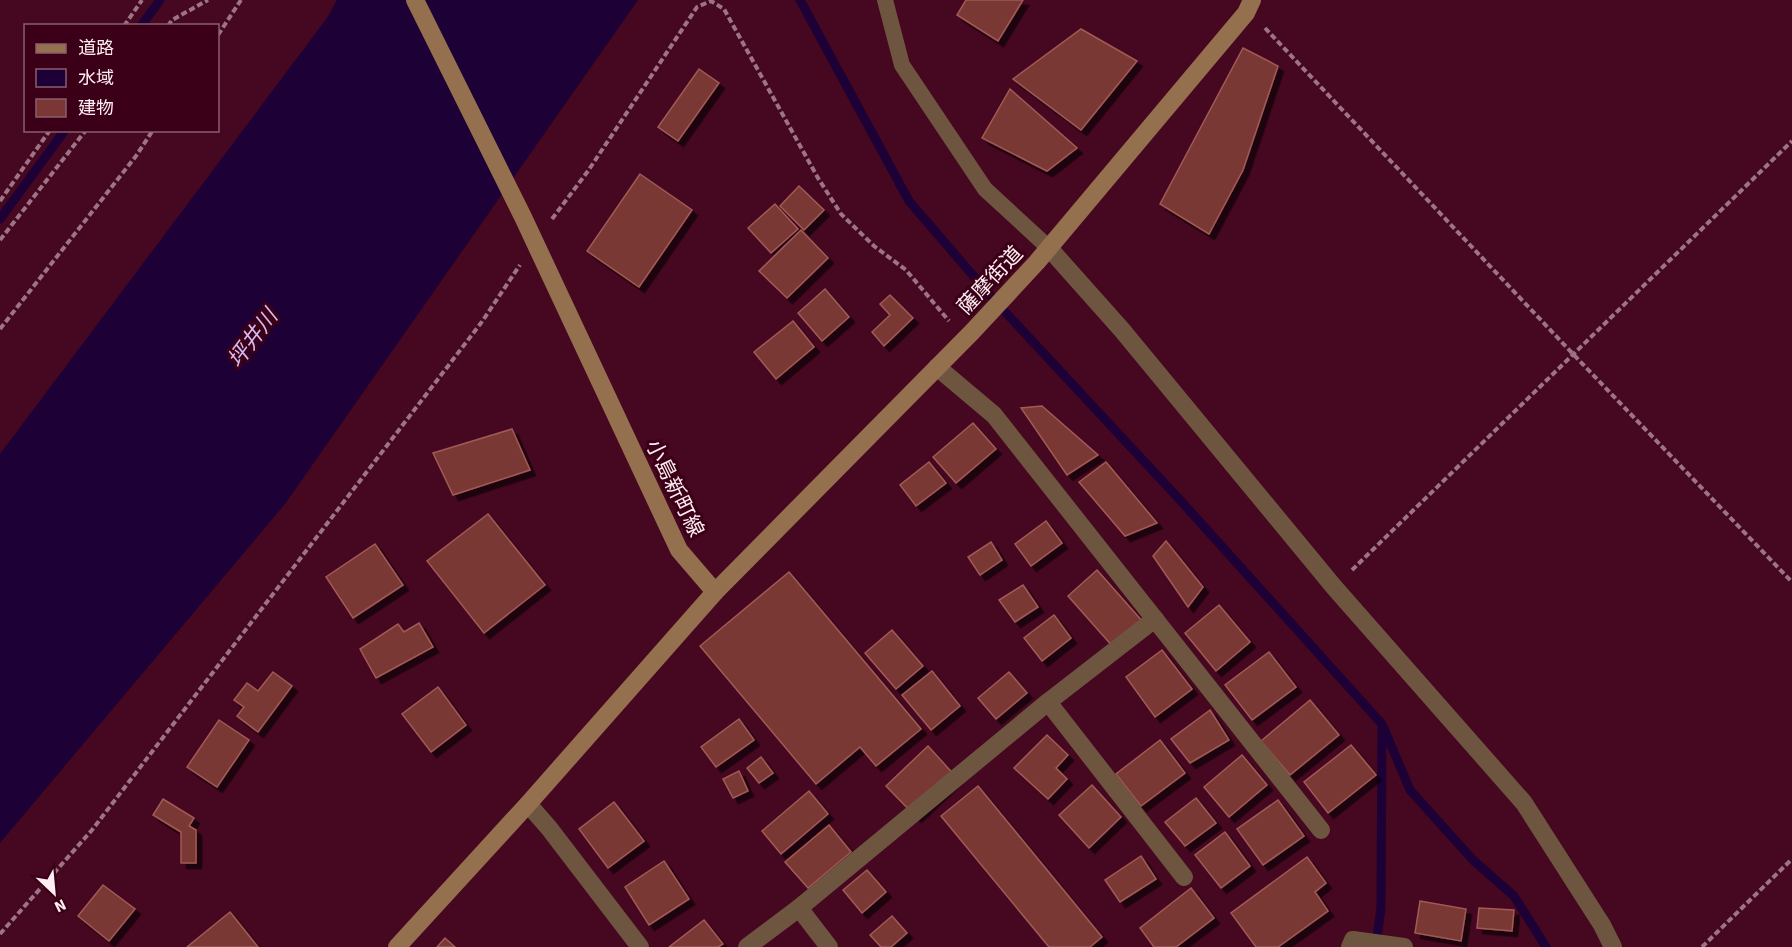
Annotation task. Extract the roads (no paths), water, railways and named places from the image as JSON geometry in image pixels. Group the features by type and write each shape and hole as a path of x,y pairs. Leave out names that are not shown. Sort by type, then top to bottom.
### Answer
{"main road":[{"name":"小島新町線","path":"416,0 523,217 679,550 714,591"},
{"name":"薩摩街道","path":"714,591 967,337 1043,255 1249,7"},
{"path":"396,947 528,804 714,591"}],"street":[{"path":"1043,255 1122,330 1334,587 1524,803 1602,925 1613,947"},
{"path":"937,367 993,415 1321,830"},
{"path":"747,947 799,908 1047,702 1155,619"},
{"path":"1047,702 1184,877"},
{"path":"528,804 640,947"},
{"path":"799,908 829,947"},
{"path":"1350,947 1353,940 1404,947"}],"lane":[{"path":"885,0 902,65 985,189 1043,255"}],"water":[{"name":"坪井川","path":"337,0 638,0 285,504 0,843 0,454 327,18"}],"waterway":[{"path":"142,24 160,0"},
{"path":"800,0 909,201 995,301 1180,500 1382,724 1410,790 1473,860 1514,896 1546,947"},
{"path":"0,219 64,132"},
{"path":"1376,945 1381,908 1382,728"}]}
